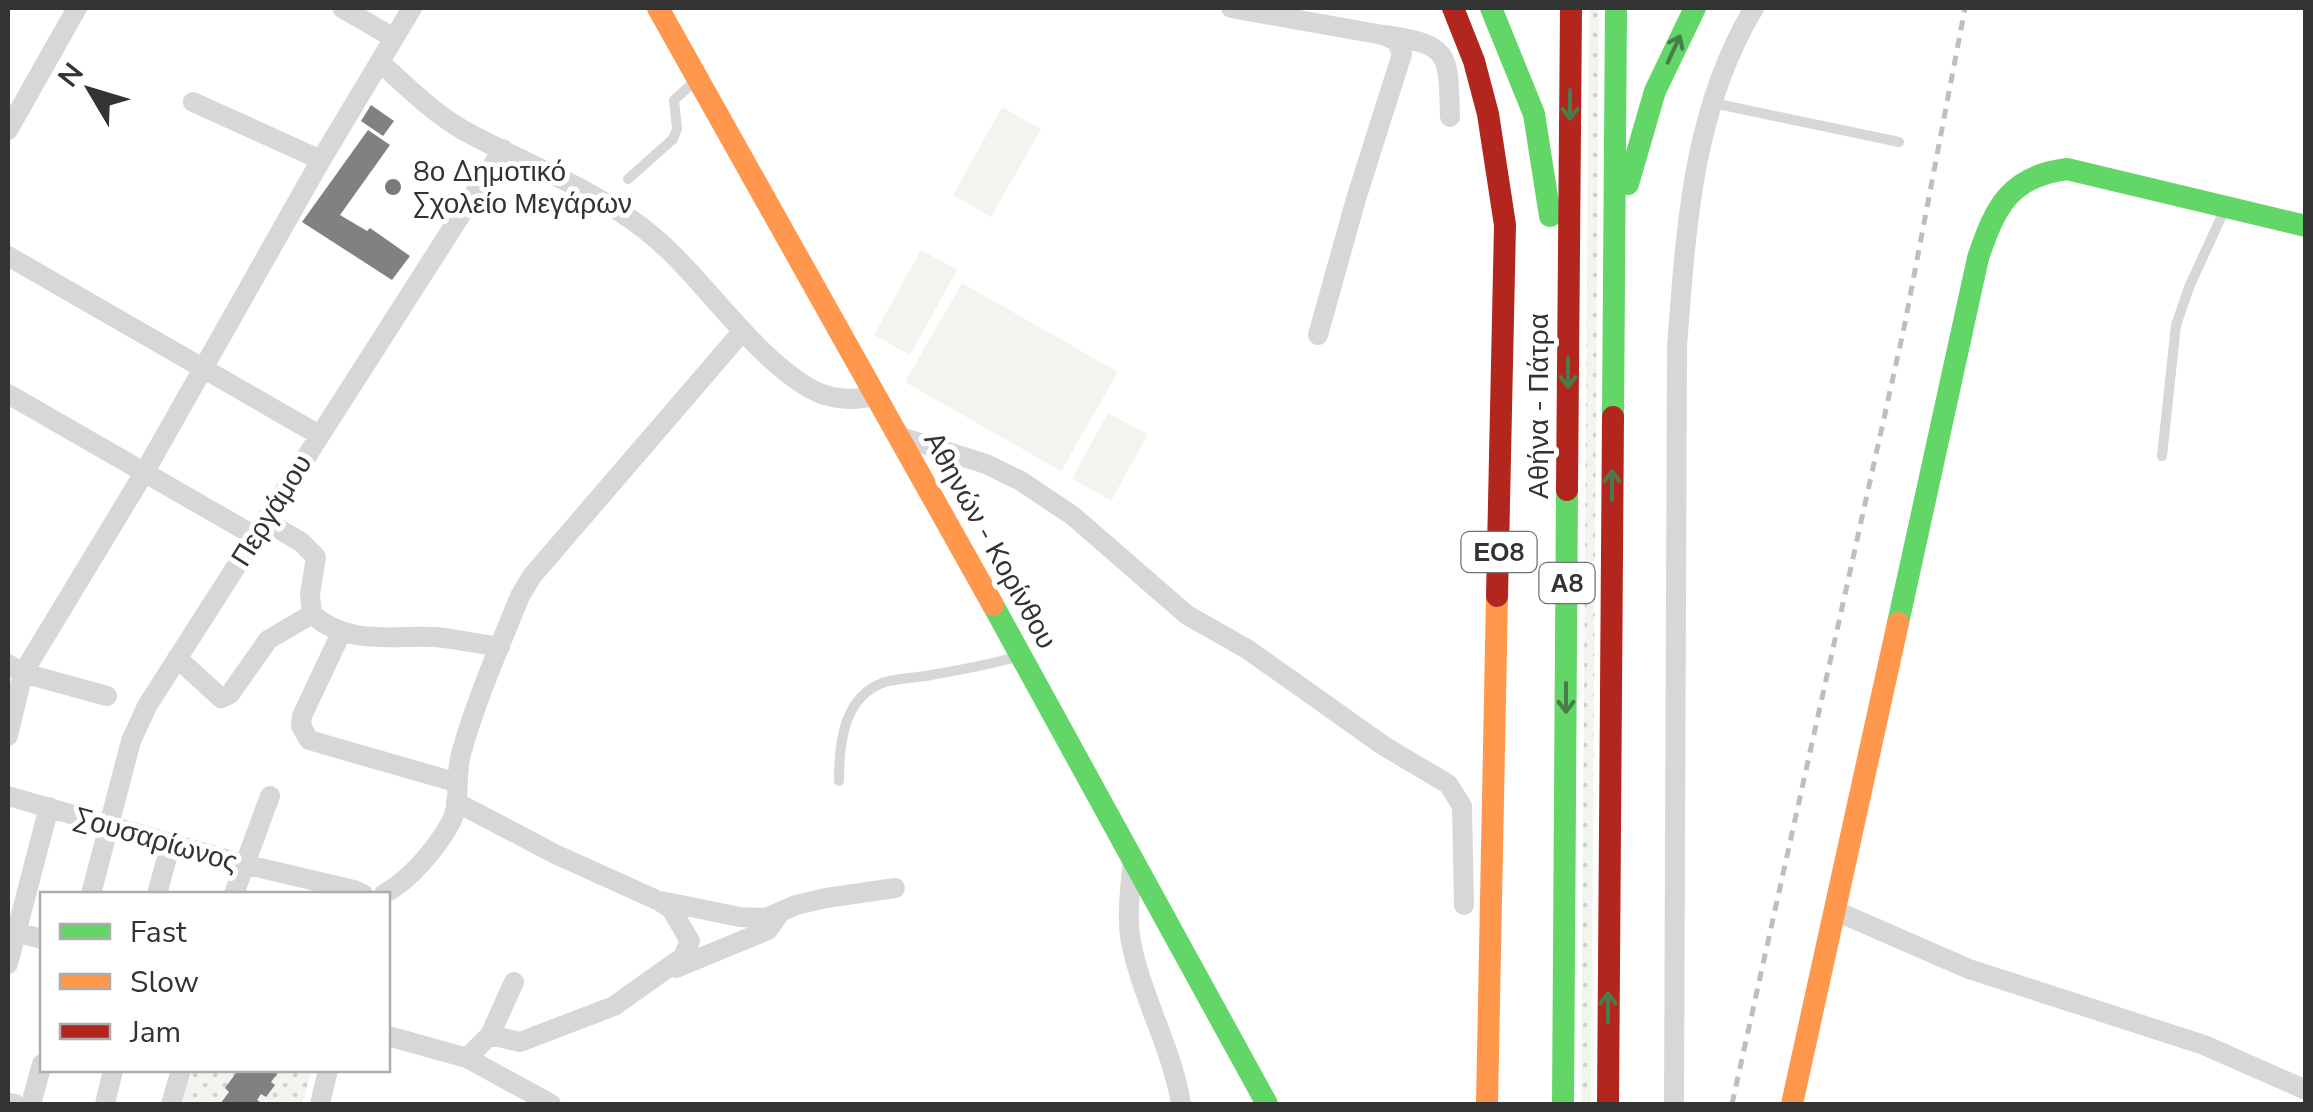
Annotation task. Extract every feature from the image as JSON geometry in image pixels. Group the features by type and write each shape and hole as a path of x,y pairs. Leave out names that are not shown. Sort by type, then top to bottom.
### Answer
{"main road":[{"name":"Αθηνών - Κορίνθου","path":"658,8 1133,855 1267,1104"},
{"name":"ΕΟ8","path":"1452,8 1483,84 1498,152 1505,225 1487,1104"},
{"path":"1491,8 1534,114 1549,214 1569,276"},
{"name":"Αθήνα - Πάτρα","path":"1563,1104 1571,8"},
{"name":"Α8","path":"1608,1104 1616,8"},
{"path":"1614,240 1655,91 1695,8"},
{"path":"1792,1104 1978,258 1991,218 2007,195 2040,172 2067,168 2306,226"}],"street":[{"path":"8,130 77,8"},
{"path":"342,8 394,38"},
{"path":"8,736 16,669 144,474 320,160 412,8"},
{"path":"1230,8 1383,34 1437,48 1448,67 1450,117"},
{"path":"1674,1104 1678,347 1685,242 1696,162 1712,102 1754,8"},
{"path":"1318,335 1402,54 1397,42 1383,34"},
{"path":"380,62 435,112 462,129 580,185 635,222 678,259 742,333 809,390 852,402 876,396"},
{"path":"194,102 320,160"},
{"name":"Περγάμου","path":"93,892 131,741 147,706 503,150"},
{"path":"8,256 319,435"},
{"path":"387,892 441,837 453,818 468,729 532,576 742,333"},
{"path":"8,394 144,474 260,528 301,542 316,557 310,594 312,614 323,624 377,638 435,638 500,647"},
{"path":"898,436 986,464 1022,481 1074,516 1187,616 1235,641 1361,732 1448,784 1462,806 1464,904"},
{"path":"177,658 221,698 230,694 268,640 312,614"},
{"path":"342,631 302,716 301,726 309,740 455,792 556,854 658,901 670,909 690,941 683,957 665,973 614,1006 520,1042 490,1035"},
{"path":"16,669 107,696"},
{"name":"Σουσαρίωνος","path":"8,796 355,892"},
{"path":"235,892 270,796"},
{"path":"8,964 11,931 49,807"},
{"path":"157,892 171,843"},
{"path":"1133,855 1130,938 1148,1002 1172,1062 1181,1104"},
{"path":"658,901 766,918 826,898 895,888"},
{"path":"665,973 768,930 781,911"},
{"path":"1836,911 1969,969 2204,1044 2306,1090"},
{"path":"11,931 40,939"},
{"path":"466,1058 490,1035 514,982"},
{"path":"390,1037 466,1058 552,1104"},
{"path":"31,1104 40,1071"},
{"path":"105,1104 113,1072"},
{"path":"171,1104 180,1072"},
{"path":"320,1104 328,1072"},
{"path":"8,1103 15,1104"}],"lane":[{"path":"628,179 674,139 674,100 698,79"},
{"path":"1712,102 1898,142"},
{"path":"2162,456 2176,325 2226,206"},
{"path":"840,781 839,752 844,728 854,706 874,688 884,682 1021,656"}],"shaded area":[{"path":"1589,8 1599,8 1591,1104 1581,1104"},
{"path":"1002,107 1041,129 991,217 953,195"},
{"path":"921,250 957,270 910,355 874,335"},
{"path":"962,283 1118,372 1061,471 905,382"},
{"path":"1108,413 1148,434 1111,501 1072,478"},
{"path":"191,1072 311,1072 302,1104 182,1104"}],"building":[{"path":"371,105 394,121 383,136 361,121"},
{"path":"368,130 390,145 340,215 367,231 370,228 410,256 392,280 302,222"},
{"path":"278,1072 266,1097 261,1094 257,1100 263,1104 220,1104 236,1073"}],"railway":[{"path":"1732,1104 1904,328 1965,8"}],"traffic: fast":[{"path":"1491,8 1534,114 1550,216"},
{"path":"1613,417 1616,8"},
{"path":"1628,184 1655,91 1695,8"},
{"path":"1898,623 1978,258 1999,209 2018,187 2031,179 2067,169 2306,226"},
{"path":"1563,1104 1567,490"},
{"path":"993,605 1267,1104"}],"traffic: slow":[{"path":"658,8 993,605"},
{"path":"1487,1104 1497,596"},
{"path":"1792,1104 1898,623"}],"traffic: jam":[{"path":"1453,8 1474,61 1488,114 1505,225 1497,596"},
{"path":"1567,490 1571,8"},
{"path":"1608,1104 1613,417"}],"place":[{"name":"8ο Δημοτικό Σχολείο Μεγάρων","path":"393,187"}]}
